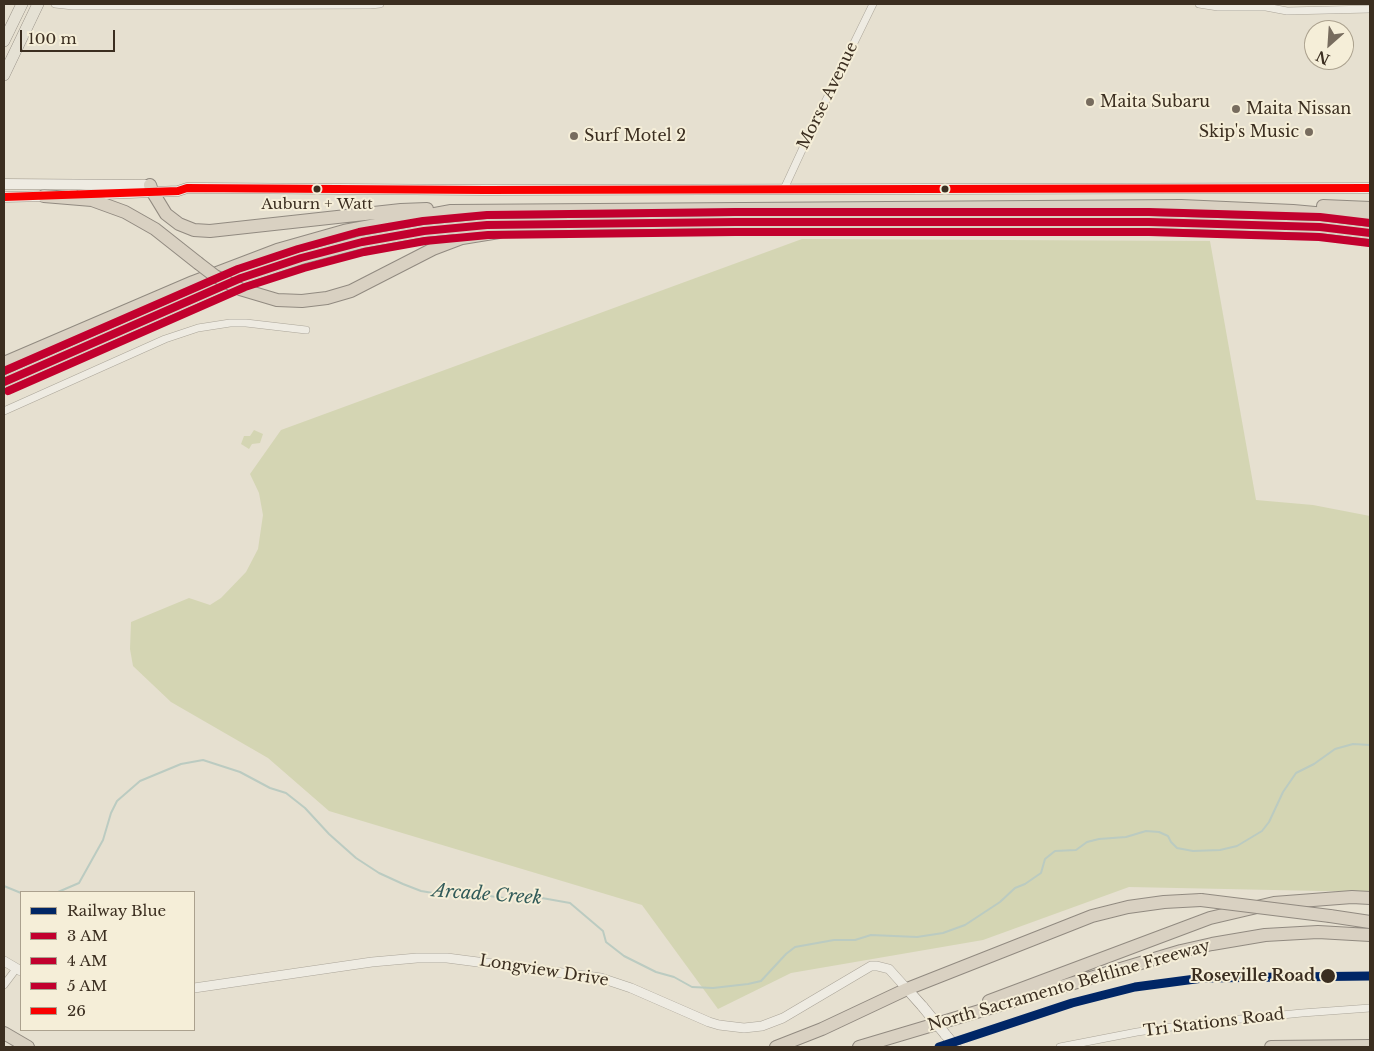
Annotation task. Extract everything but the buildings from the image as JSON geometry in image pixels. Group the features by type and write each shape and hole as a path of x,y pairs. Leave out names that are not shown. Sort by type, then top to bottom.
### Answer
{"highway":[{"path":"151,188 166,214 179,224 194,230 210,231 420,209 452,211 1341,206 1370,208"},
{"path":"44,196 92,200 124,212 155,229 215,276 240,289 277,300 302,301 327,298 352,291 433,249 462,238 590,224"},
{"path":"1216,207 1370,218"},
{"path":"4,363 185,286 277,250 344,231 452,211"},
{"path":"4,383 241,278 301,258 362,242 424,231 487,225 1149,222 1320,227 1370,232"},
{"path":"1320,227 1370,242"},
{"path":"974,1014 990,1001 1210,918 1274,903 1352,897 1370,898"},
{"path":"776,1047 822,1029 908,989 1092,916 1128,907 1164,902 1201,900 1370,922"},
{"name":"North Sacramento Beltline Freeway","path":"859,1047 1181,951 1212,944 1265,935 1318,932 1370,934"},
{"path":"4,1033 28,1047"},
{"path":"4,1042 23,1047"},
{"path":"1271,1047 1370,1046"}],"main road":[{"path":"4,41 22,4"},
{"path":"4,75 38,4"},
{"path":"4,184 151,188 178,191 187,188 465,190 1370,188"},
{"path":"4,197 151,188"},
{"name":"Longview Drive","path":"908,989 956,1047"}],"street":[{"path":"56,4 65,6 380,4"},
{"name":"Morse Avenue","path":"784,189 873,4"},
{"path":"1199,4 1218,7 1266,7 1287,11 1370,9"},
{"path":"4,411 165,339 198,328 230,323 246,323 306,330"},
{"name":"Longview Drive","path":"195,988 387,960 417,958 462,960 601,978 631,988 709,1022 733,1028 762,1026 783,1018 871,966 883,966 889,969 908,989"},
{"path":"4,962 18,970 4,985"},
{"name":"Tri Stations Road","path":"1060,1047 1137,1032 1200,1023 1370,1008"}],"green space":[{"path":"802,239 1210,241 1256,500 1313,505 1370,516 1370,892 1129,887 983,940 791,973 718,1009 642,905 329,811 268,758 171,702 133,666 130,649 131,622 189,598 210,605 221,598 246,572 258,549 263,515 259,493 250,474 281,430"},
{"path":"254,430 263,434 260,443 252,444 249,449 241,444 244,436 250,436"}],"waterway":[{"name":"Arcade Creek","path":"60,891 79,883 103,840 111,813 117,801 140,781 181,764 203,760 240,772 270,788 286,793 305,808 329,834 356,858 379,873 403,884 421,891 439,894 482,895 504,898 525,895 570,903 603,931 606,942 624,956 656,972 674,977 692,987 713,988 761,981 795,947 834,940 855,940 871,935 917,937 943,933 965,925 1000,902 1015,888 1025,884 1041,873 1045,859 1055,851 1076,850 1087,842 1126,837 1146,831 1159,832 1168,836 1177,848 1193,851 1220,850 1237,846 1262,831 1269,822 1283,792 1296,773 1314,764 1335,749 1353,744 1370,745"},
{"name":"Arcade Creek","path":"4,886 20,893"}],"rail line":[{"name":"Blue","path":"939,1047 1072,1003 1135,987 1203,978 1370,976"}],"transit line":[{"name":"26","path":"4,197 178,191 187,188 485,190 1370,188"},
{"path":"4,371 238,269 298,249 359,232 423,221 487,215 735,212 1149,212 1320,217 1370,223"},
{"path":"4,382 241,278 301,258 362,242 424,231 487,225 735,222 1149,222 1320,227 1370,233"},
{"path":"8,391 245,287 304,268 364,252 425,241 488,235 735,232 1149,232 1319,237 1369,243"}],"place":[{"name":"Maita Subaru","path":"1090,102"},
{"name":"Maita Nissan","path":"1236,109"},
{"name":"Skip's Music","path":"1309,132"},
{"name":"Surf Motel 2","path":"574,136"},
{"name":"Auburn + Watt","path":"317,189"},
{"name":"Roseville Road","path":"1328,976"}]}
